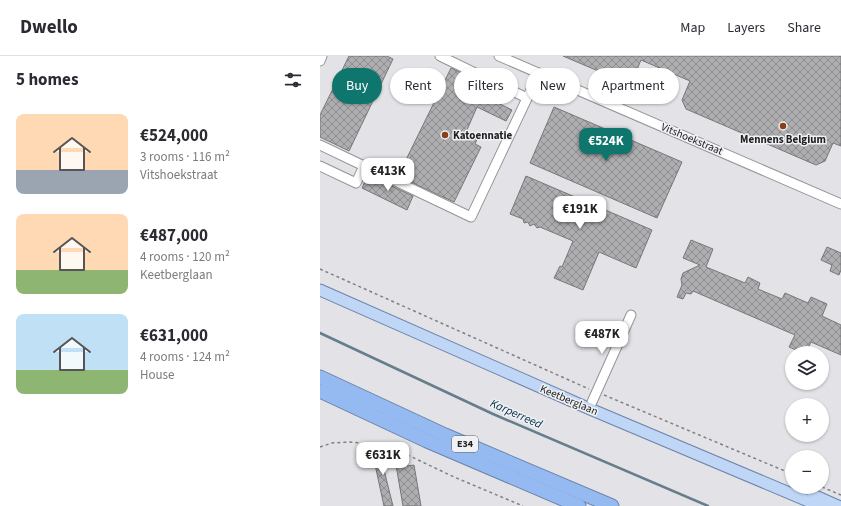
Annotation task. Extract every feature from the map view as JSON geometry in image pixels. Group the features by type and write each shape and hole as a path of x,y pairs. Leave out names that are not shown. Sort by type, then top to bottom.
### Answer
{"highway":[{"name":"E34","path":"320,377 439,432 612,506"},
{"name":"E34","path":"320,391 427,441 579,506"}],"main road":[{"name":"Keetberglaan","path":"320,284 594,397 785,483"},
{"name":"Keetberglaan","path":"320,290 590,409 820,506"},
{"name":"Keetberglaan","path":"810,494 838,506"}],"street":[{"path":"320,61 322,56"},
{"path":"440,56 526,98"},
{"name":"Vitshoekstraat","path":"499,56 527,68"},
{"name":"Vitshoekstraat","path":"580,91 841,204"},
{"path":"320,145 471,217 526,100"},
{"path":"320,166 356,184 364,166"},
{"path":"594,397 631,315"}],"path":[{"path":"320,269 594,397 785,471"},
{"path":"320,447 332,443 350,442 393,448 523,506"},
{"path":"829,490 841,495"}],"building":[{"path":"349,56 387,56 393,59 382,82 382,68 343,68"},
{"name":"Mennens Belgium","path":"563,56 841,56 841,146 833,143 825,161 816,165 686,109 682,100 690,81 679,76 679,68 660,68 641,60 638,68 591,68"},
{"name":"Katoennatie","path":"451,68 454,69 454,104 500,104 512,110 506,121 477,107 466,132 478,137 475,144 481,147 454,202 398,176 433,104 446,104 446,78"},
{"path":"332,91 332,104 371,104 349,151 320,137 320,115"},
{"path":"554,107 682,162 657,218 530,163"},
{"path":"368,175 413,196 407,210 362,188"},
{"path":"526,176 652,230 636,268 599,252 583,290 554,278 560,266 562,267 573,241 540,227 537,228 534,224 530,226 528,222 524,223 523,219 510,214"},
{"path":"691,240 713,249 706,267 745,283 748,277 760,283 758,289 782,299 785,293 808,303 811,297 827,304 822,316 841,325 841,355 829,350 829,346 820,346 811,342 809,346 790,346 795,335 693,291 691,294 686,293 683,299 677,297 682,285 681,279 683,273 700,265 683,258"},
{"path":"827,247 841,253 841,270 839,275 830,271 832,265 821,260"},
{"path":"374,451 391,452 390,462 382,462 393,506 384,506 374,460"},
{"path":"406,463 407,466 414,465 421,506 403,506 396,465"}],"waterway":[{"name":"Karperreed","path":"320,333 493,414 708,506"}],"place":[{"name":"Mennens Belgium","path":"783,126"},
{"name":"Katoennatie","path":"445,135"}]}
